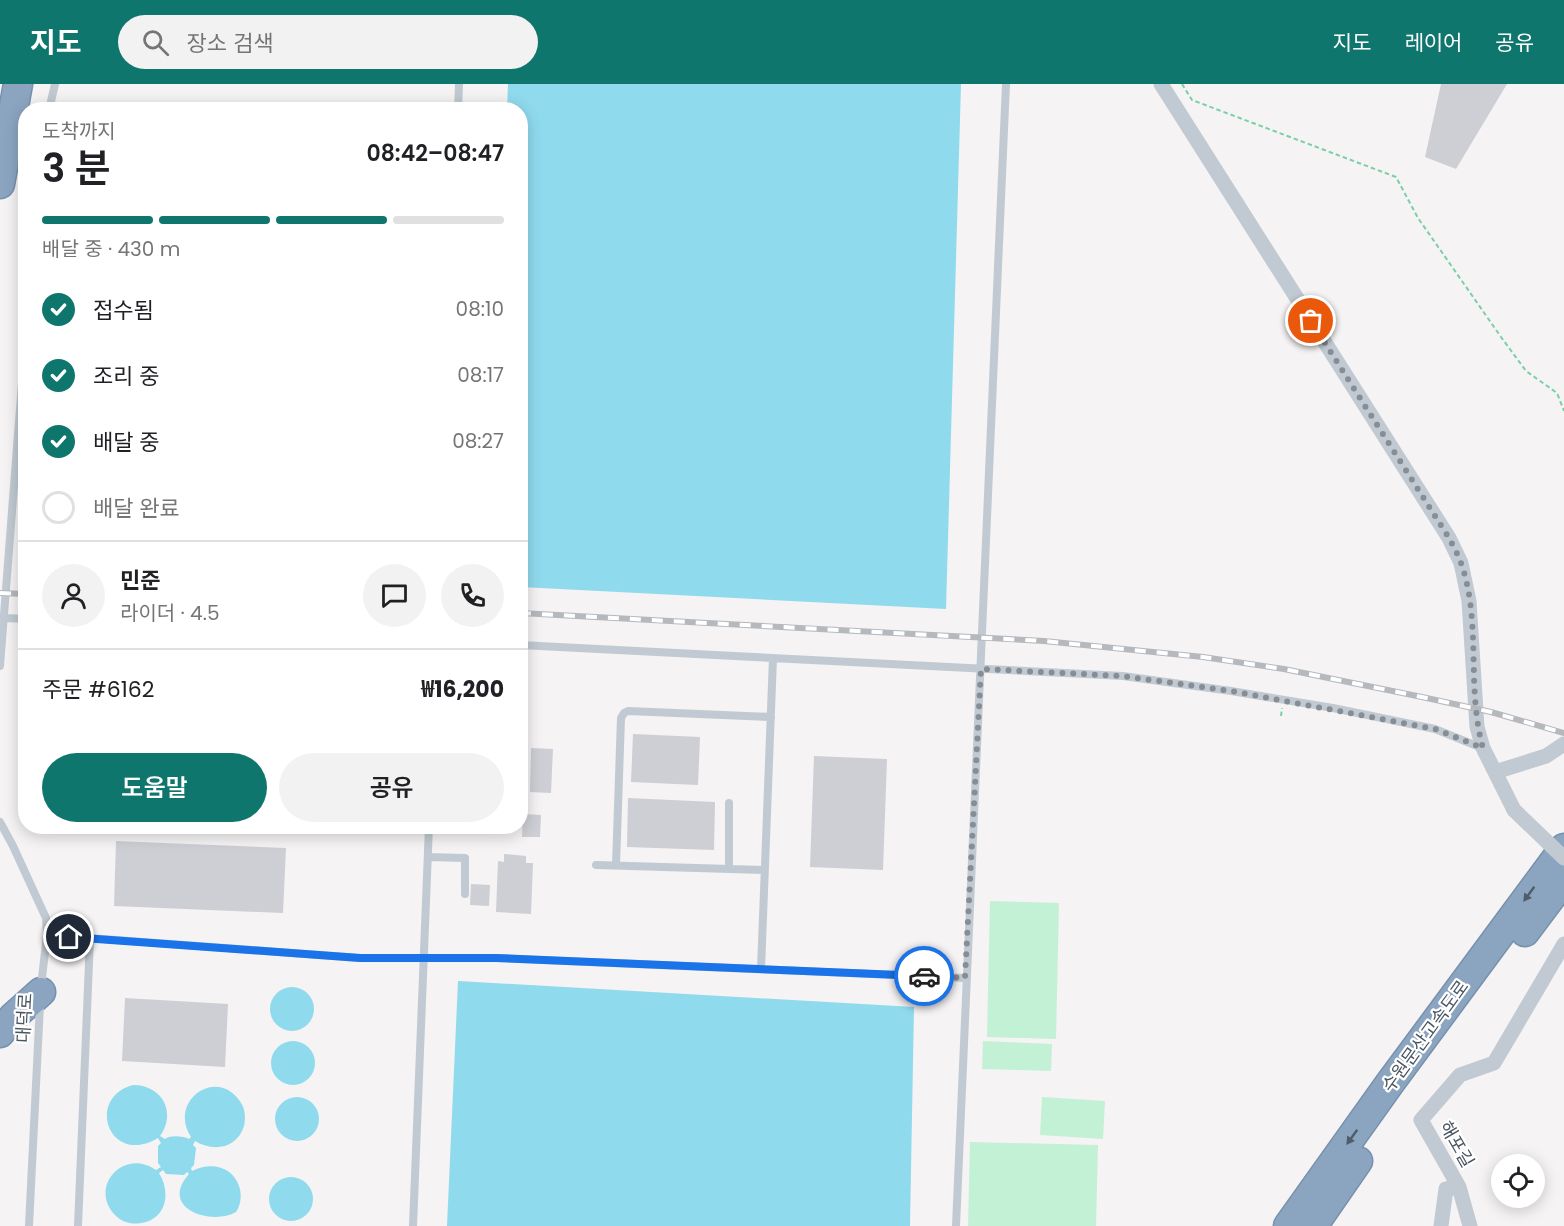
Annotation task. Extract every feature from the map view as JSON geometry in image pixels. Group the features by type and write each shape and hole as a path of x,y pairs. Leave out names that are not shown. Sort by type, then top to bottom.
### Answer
{"highway":[{"path":"0,184 18,84"},
{"name":"수원문산고속도로","path":"1288,1226 1404,1064 1564,848"},
{"name":"수원문산고속도로","path":"1313,1226 1403,1095 1564,880"},
{"path":"0,1033 13,1017 40,992"}],"street":[{"path":"1161,84 1449,538 1461,563 1471,616 1475,706 1477,728 1483,748 1514,810 1564,858"},
{"path":"1495,772 1546,756 1564,744"},
{"name":"해포길","path":"1470,1226 1459,1187 1421,1120 1460,1076 1494,1063 1564,944"},
{"name":"해포길","path":"1441,1226 1446,1189 1459,1187"}],"lane":[{"path":"51,102 55,84"},
{"path":"458,102 459,84"},
{"path":"956,1226 965,978 981,669 1006,84"},
{"path":"0,666 18,435"},
{"path":"4,618 18,619"},
{"path":"528,645 1122,676 1231,691 1435,729 1483,748"},
{"path":"761,969 773,658"},
{"path":"616,865 621,718 624,713 628,711 771,717"},
{"path":"729,803 729,869"},
{"name":"대덕로","path":"0,822 46,918 47,935 40,992 29,1226"},
{"path":"413,1226 429,834"},
{"path":"428,857 465,858 465,894"},
{"path":"596,865 765,870"},
{"path":"47,935 360,958 496,958 965,978"},
{"path":"78,1226 90,939"}],"path":[{"path":"1182,84 1192,100 1396,177 1418,218 1501,337 1526,371 1557,393 1564,411"}],"green space":[{"path":"990,901 1059,903 1056,1039 987,1037"},
{"path":"983,1041 1052,1044 1051,1071 982,1069"},
{"path":"1042,1097 1105,1101 1103,1139 1040,1135"},
{"path":"970,1142 1098,1145 1096,1226 968,1226"}],"water":[{"path":"508,84 961,84 946,609 528,587 528,102 507,102"},
{"path":"458,981 914,1007 910,1226 447,1226"},
{"path":"292,987 308,993 314,1009 308,1025 292,1031 276,1025 270,1009 276,993"},
{"path":"293,1041 309,1047 315,1063 309,1079 293,1085 277,1079 271,1063 277,1047"},
{"path":"133,1085 152,1090 164,1102 167,1118 160,1136 165,1139 173,1136 189,1139 191,1137 185,1124 185,1112 197,1093 207,1088 218,1087 229,1091 239,1100 245,1116 241,1134 236,1140 224,1146 209,1147 195,1141 193,1145 196,1148 194,1165 191,1168 192,1171 212,1166 219,1167 231,1174 236,1179 240,1192 240,1203 236,1212 214,1217 192,1211 184,1205 180,1197 181,1186 189,1174 187,1172 184,1175 166,1174 163,1170 159,1173 165,1188 164,1204 156,1216 134,1224 115,1215 108,1204 106,1193 113,1173 132,1163 144,1164 156,1170 161,1167 158,1163 158,1146 161,1143 158,1138 141,1145 127,1144 116,1137 109,1127 107,1115 110,1103 118,1092"},
{"path":"297,1097 313,1103 319,1119 313,1135 297,1141 281,1135 275,1119 281,1103"},
{"path":"291,1177 307,1183 313,1199 307,1215 291,1221 275,1215 269,1199 275,1183"}],"building":[{"path":"1441,84 1507,84 1456,169 1425,157"},
{"path":"633,734 700,737 698,785 631,782"},
{"path":"531,748 553,749 551,793 530,792"},
{"path":"814,756 887,759 883,870 810,867"},
{"path":"628,798 715,802 714,850 627,847"},
{"path":"528,814 541,815 540,837 522,837 522,834 528,834"},
{"path":"116,841 286,848 283,913 114,906"},
{"path":"504,854 526,856 526,863 533,863 531,914 496,912 498,861 504,862"},
{"path":"471,884 490,885 489,906 470,905"},
{"path":"125,998 228,1004 225,1067 122,1061"}],"railway":[{"path":"0,593 18,594"},
{"path":"528,613 1044,641 1203,657 1284,669 1422,697 1491,712 1564,733"}],"way so far":[{"path":"924,976 965,978 981,669 1122,676 1231,691 1333,708 1435,729 1483,748 1477,728 1471,616 1461,563 1449,538 1311,321"}],"route":[{"path":"69,937 360,958 496,958 924,976"}]}
